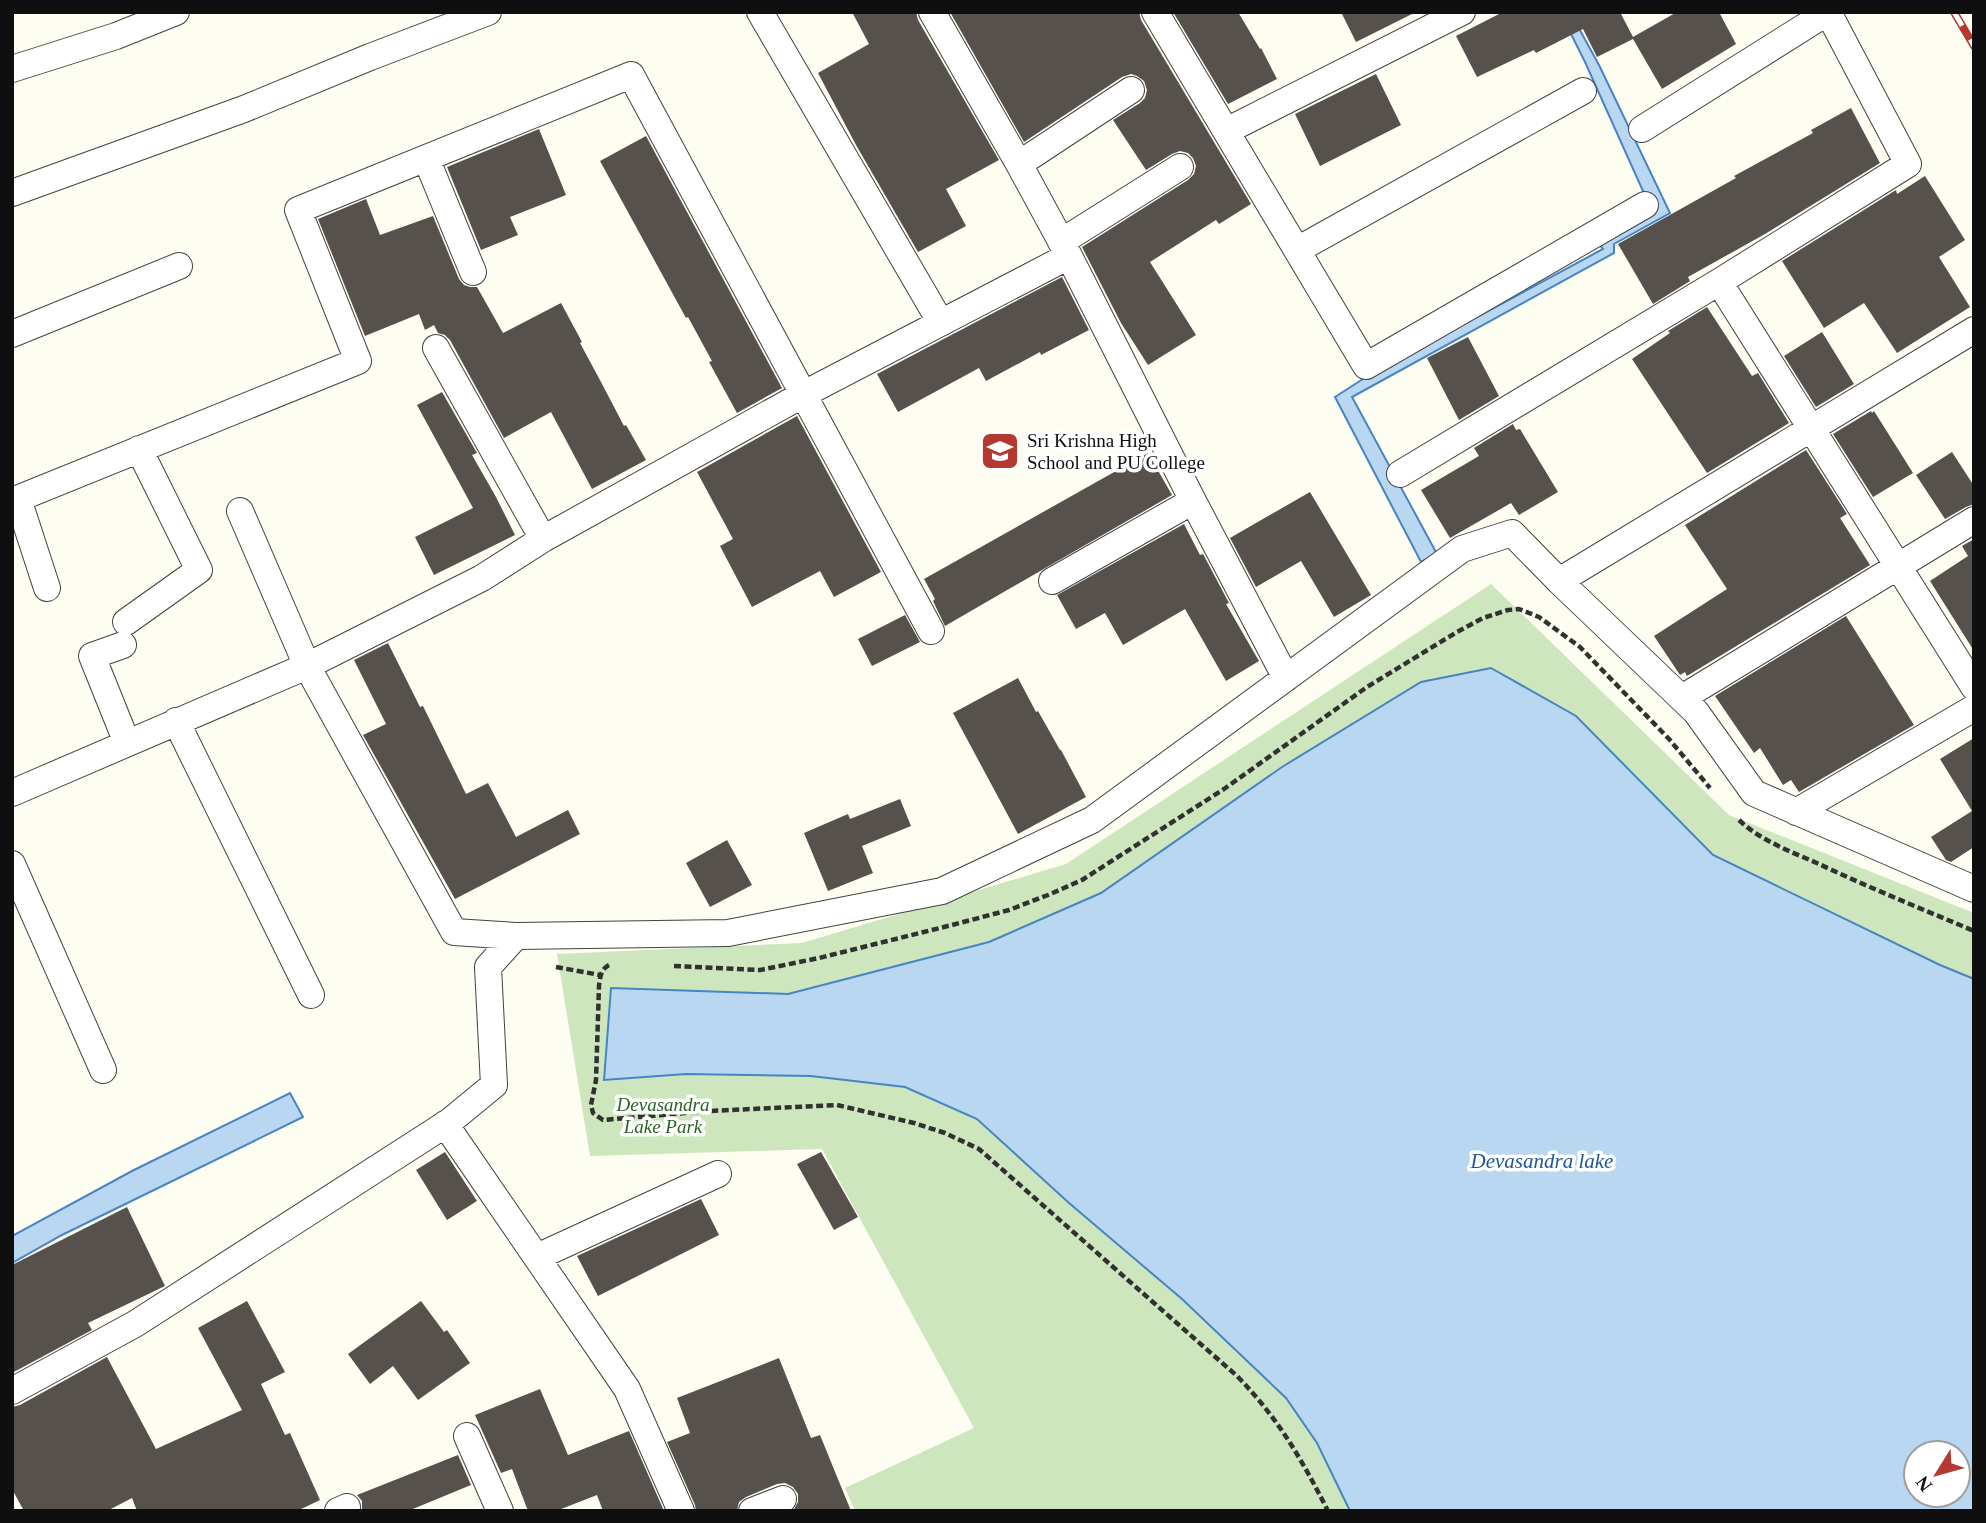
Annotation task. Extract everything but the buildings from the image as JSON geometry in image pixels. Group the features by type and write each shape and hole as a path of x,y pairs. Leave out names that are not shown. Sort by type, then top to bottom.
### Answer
{"street":[{"path":"12,69 116,36 176,12"},
{"path":"12,193 244,109 488,12"},
{"path":"760,12 941,323"},
{"path":"932,12 1065,249 1286,678"},
{"path":"1155,12 1366,366 1645,205"},
{"path":"1226,131 1462,12"},
{"path":"1401,474 1908,164 1828,12 1642,129"},
{"path":"47,588 15,500 358,361 298,210 631,75 932,631"},
{"path":"1019,164 1131,90"},
{"path":"1297,250 1583,91"},
{"path":"426,158 473,272"},
{"path":"12,793 307,666 482,578 542,539 804,394 941,323 1065,249 1180,167"},
{"path":"12,334 179,266"},
{"path":"1719,282 1974,687"},
{"path":"1559,581 1974,330"},
{"path":"436,348 542,539"},
{"path":"127,743 92,656 124,634 199,570 139,449"},
{"path":"1052,581 1193,502"},
{"path":"240,511 307,666 454,932 516,936 728,933 942,891 1093,820 1462,549 1512,533 1696,712 1754,793 1974,889"},
{"path":"1682,698 1974,520"},
{"path":"1796,812 1974,708"},
{"path":"176,721 311,995"},
{"path":"12,864 103,1070"},
{"path":"12,1391 135,1324 445,1124 494,1086 488,967 516,936"},
{"path":"445,1124 627,1389 681,1511"},
{"path":"537,1257 719,1174"},
{"path":"467,1436 500,1511"},
{"path":"752,1511 783,1499"}],"path":[{"path":"551,966 600,975"},
{"path":"605,967 600,975 596,1080 591,1105 593,1112 603,1120 709,1111 837,1105 914,1123 979,1149 1253,1392 1284,1431 1328,1511"}],"green space":[{"name":"Devasandra Lake Park","path":"1491,584 1729,815 1974,913 1974,979 1713,855 1577,716 1282,767 1101,893 989,942 788,994 611,988 605,1080 686,1074 811,1076 905,1087 977,1119 1069,1203 1182,1299 1286,1398 1317,1443 1350,1511 855,1511 845,1488 974,1428 822,1149 590,1156 557,954 802,943 1066,864"}],"water":[{"path":"1560,12 1570,12 1599,65 1670,213 1614,244 1614,253 1352,397 1437,554 1421,562 1335,397 1366,377 1603,249 1598,243 1652,211"},
{"name":"Devasandra lake","path":"1491,668 1576,716 1713,855 1974,979 1974,1511 1350,1511 1317,1443 1286,1398 1182,1299 1069,1203 977,1119 905,1087 811,1076 686,1074 604,1080 611,988 788,994 989,942 1101,893 1282,767 1421,682"},
{"path":"290,1093 303,1117 62,1235 12,1263 12,1236 132,1171"}],"railway":[{"path":"1954,12 1974,46"}],"place":[{"name":"Sri Krishna High School and PU College","path":"1000,451"}]}
